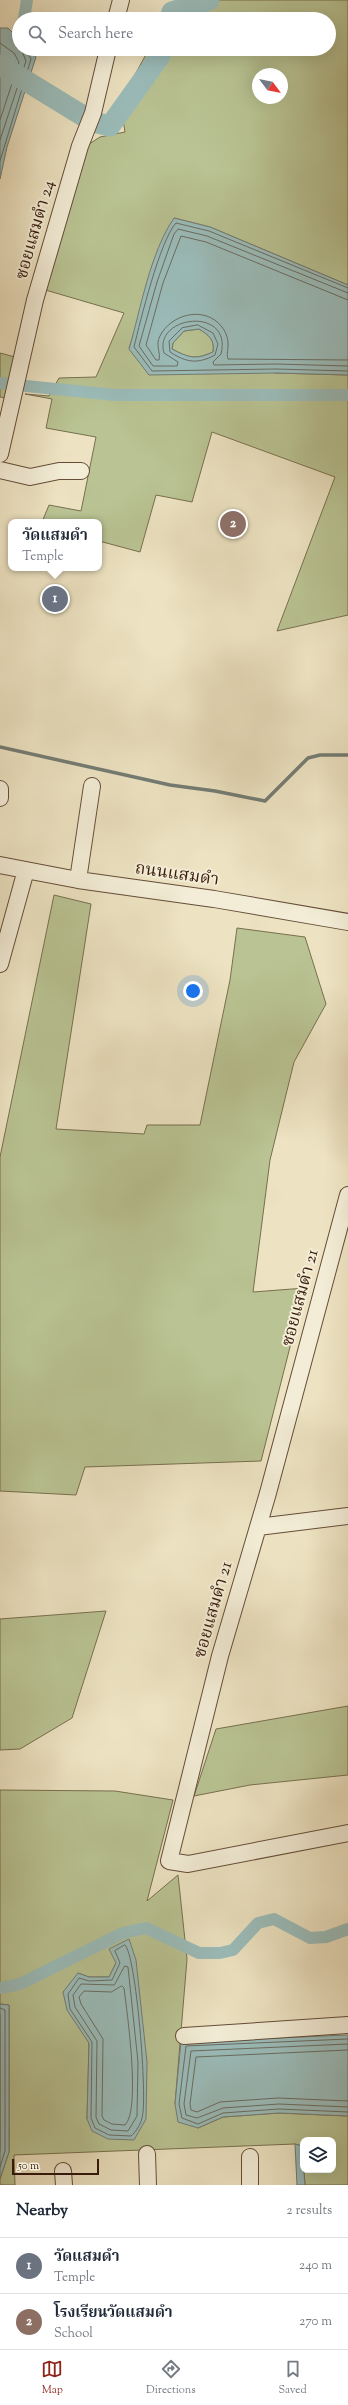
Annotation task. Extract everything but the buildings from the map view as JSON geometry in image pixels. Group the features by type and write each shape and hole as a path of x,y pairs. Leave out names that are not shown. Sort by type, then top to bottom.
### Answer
{"street":[{"path":"118,12 121,0"},
{"name":"ซอยแสมดำ 24","path":"0,454 35,300 80,146 93,113 106,56"},
{"path":"0,470 30,477 59,471 81,471"},
{"path":"78,880 92,786"},
{"path":"0,789 0,798"},
{"name":"ถนนแสมดำ","path":"0,865 78,880 214,899 348,922"},
{"path":"0,964 26,870"},
{"name":"ซอยแสมดำ 21","path":"348,1194 258,1527 220,1656 169,1861 188,1864 348,1834"},
{"path":"258,1527 348,1516"},
{"path":"184,2036 348,2025"},
{"path":"147,2154 148,2185"},
{"path":"250,2157 250,2185"}],"green space":[{"path":"181,0 348,0 348,285 210,227 174,218 129,348 276,373 348,375 348,615 277,631 335,477 212,432 192,502 156,495 140,552 102,542 102,519 43,519 49,505 81,511 96,437 46,428 52,399 25,394 49,396 59,378 96,377 124,313 42,289 83,148 100,137 125,132 120,102 145,56 336,56 336,12 164,12 167,6"},
{"path":"199,329 206,333 212,341 213,352 192,357 172,349 173,343 184,331"},
{"path":"0,353 15,357 6,398 0,397"},
{"path":"54,895 91,904 56,1129 144,1134 147,1125 200,1125 230,980 237,928 305,937 326,1004 294,1062 270,1160 253,1292 305,1288 261,1461 85,1467 76,1495 0,1491 0,1157"},
{"path":"106,1611 72,1718 20,1749 0,1750 0,1619"},
{"path":"348,1706 348,1775 250,1785 194,1796 216,1729"},
{"path":"0,1790 115,1791 173,1800 147,1901 178,1875 187,1959 175,2104 198,2128 223,2117 279,2113 348,2116 348,2185 305,2185 304,2173 336,2173 336,2137 300,2137 300,2145 295,2144 14,2155 15,2185 0,2185 0,2179 9,2152 9,2005 0,2004","holes":["116,1963 87,2119 89,2043 78,1973 89,1977 109,1977"]}],"water":[{"path":"0,28 8,28 12,32 12,56 36,57 7,147 0,179"},
{"path":"174,218 210,227 348,285 348,375 276,373 149,375 129,349 152,264","holes":["199,329 212,341 213,352 202,356 192,357 172,349 173,343 184,331"]},
{"path":"129,1939 136,1960 147,2062 146,2119 134,2140 108,2139 92,2131 87,2119 89,2043 67,2010 63,1992 78,1973 89,1977 109,1977 116,1963 109,1949"},
{"path":"0,2004 9,2005 9,2152 0,2179"},
{"path":"348,2035 348,2116 279,2113 223,2117 198,2128 178,2122 175,2104 181,2042"},
{"path":"295,2144 300,2145 300,2173 304,2173 305,2185 297,2185"}],"waterway":[{"path":"25,12 27,0"},
{"path":"172,12 209,0"},
{"path":"0,65 93,122 110,126 160,56"},
{"path":"0,383 7,384"},
{"path":"26,386 115,395 348,395"},
{"path":"0,747 170,785 215,791 265,801 308,758 320,755 348,755"},
{"path":"0,1988 20,1984 123,1933 146,1928 199,1953 220,1953 233,1950 258,1923 274,1919 310,1938 326,1937 348,1929"}],"place":[{"name":"โรงเรียนวัดแสมดำ","path":"233,524"},
{"name":"วัดแสมดำ","path":"55,599"}]}
